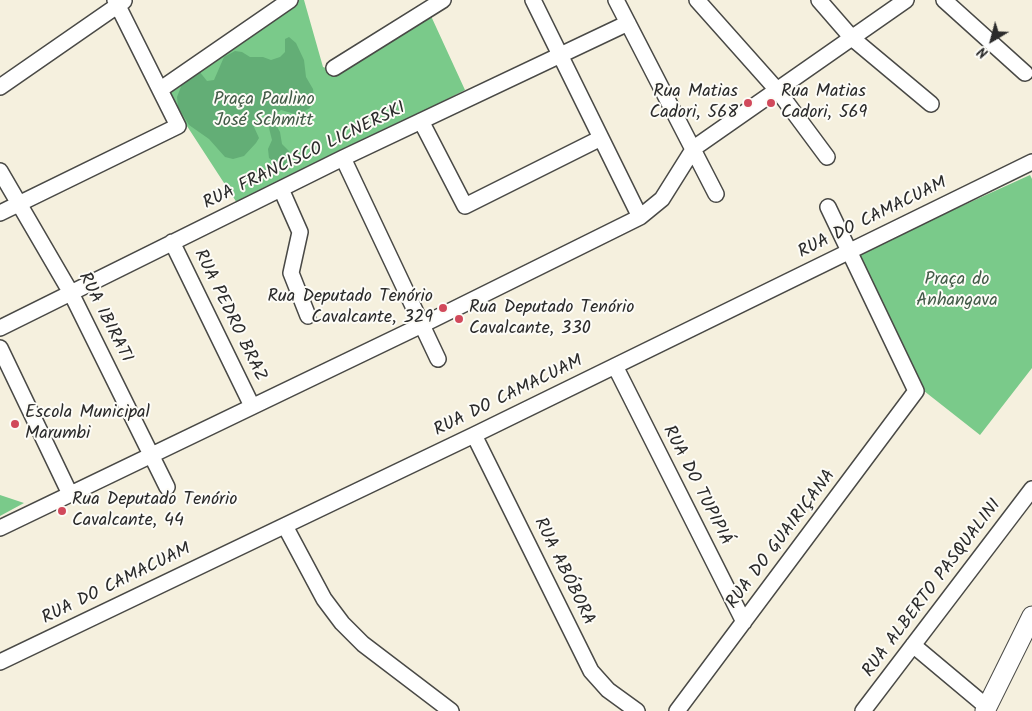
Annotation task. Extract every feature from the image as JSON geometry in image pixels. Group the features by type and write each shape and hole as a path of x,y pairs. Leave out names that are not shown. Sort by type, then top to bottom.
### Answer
{"main road":[{"path":"986,709 1032,616"}],"street":[{"path":"161,89 290,0"},
{"path":"334,68 443,0"},
{"path":"533,0 640,217"},
{"path":"616,0 694,148 716,194"},
{"path":"697,0 778,90 827,156"},
{"path":"819,0 852,38 932,104"},
{"path":"0,528 422,325 640,217 662,199 694,148 906,0"},
{"path":"944,0 1025,73"},
{"path":"0,87 120,2 178,126 0,214"},
{"name":"RUA FRANCISCO LICNERSKI","path":"0,328 343,158 628,24"},
{"path":"421,121 465,206 601,138"},
{"path":"343,158 438,359"},
{"name":"RUA DO CAMACUAM","path":"0,662 474,435 1032,162"},
{"name":"RUA IBIRATI","path":"0,170 71,293 167,487"},
{"path":"281,189 300,232 291,273 308,316"},
{"path":"828,207 849,252"},
{"name":"RUA PEDRO BRAZ","path":"172,242 252,406"},
{"name":"RUA DO GUAIRIÇANA","path":"677,711 916,391 849,252"},
{"path":"0,348 70,494"},
{"name":"RUA DO TUPIPIÁ","path":"615,366 744,622"},
{"name":"RUA ABÓBORA","path":"474,435 591,671 608,690 637,711"},
{"name":"RUA ALBERTO PASQUALINI","path":"863,711 1032,489"},
{"path":"285,526 324,599 342,623 363,644 451,711"},
{"path":"913,645 986,709"}],"green space":[{"name":"Praça Paulino José Schmitt","path":"295,0 304,0 323,67 338,72 431,16 465,90 239,206 185,123 167,91"},
{"path":"289,37 296,43 304,60 306,77 313,89 314,98 310,108 298,115 281,110 276,114 274,121 280,132 282,144 289,151 286,165 278,165 269,158 268,149 272,140 266,116 262,114 255,118 254,127 259,138 256,143 244,156 233,159 225,157 209,139 189,125 178,107 177,97 182,84 199,71 207,81 214,80 224,57 235,51 242,52 250,57 263,57 271,60 280,57 285,52 285,39"},
{"name":"Praça do Anhangava","path":"1030,175 1032,179 1032,368 980,435 919,387 856,254"},
{"path":"0,495 24,503 0,516"}],"place":[{"name":"Rua Matias Cadori, 568","path":"748,103"},
{"name":"Rua Matias Cadori, 569","path":"771,103"},
{"name":"Rua Deputado Tenório Cavalcante, 329","path":"443,308"},
{"name":"Rua Deputado Tenório Cavalcante, 330","path":"459,319"},
{"name":"Escola Municipal Marumbi","path":"15,424"},
{"name":"Rua Deputado Tenório Cavalcante, 44","path":"62,511"}]}
